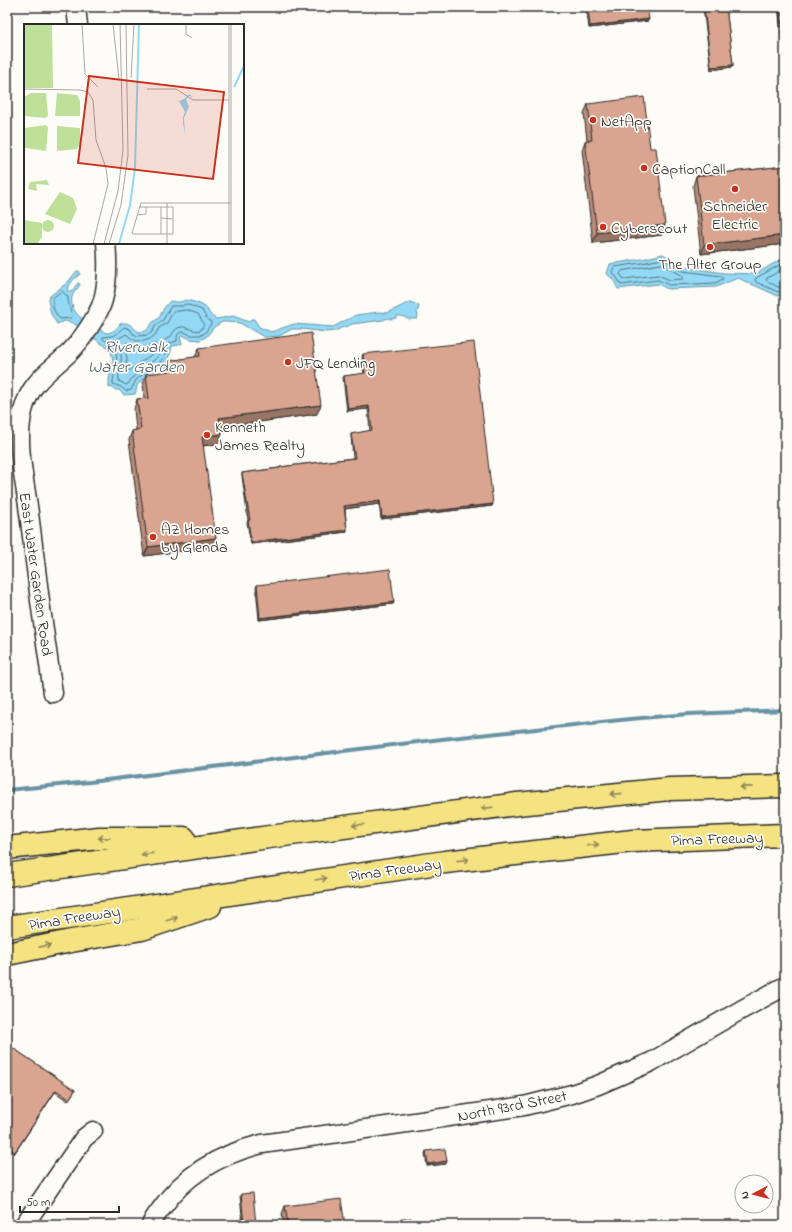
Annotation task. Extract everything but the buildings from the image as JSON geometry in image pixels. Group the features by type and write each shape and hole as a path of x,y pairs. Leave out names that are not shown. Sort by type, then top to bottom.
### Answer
{"highway":[{"path":"7,875 269,837 517,804 670,788 785,786"},
{"name":"Pima Freeway","path":"7,927 444,862 633,840 785,835"},
{"path":"7,848 99,838 269,837"},
{"path":"7,954 142,929 227,901 282,885"}],"street":[{"path":"76,7 78,24"},
{"name":"East Water Garden Road","path":"53,693 21,453 20,432 23,411 31,391 44,375 80,341 96,316 103,301 108,267 106,244"},
{"name":"North 93rd Street","path":"151,1225 164,1204 176,1189 196,1173 229,1154 262,1144 524,1106 572,1094 598,1085 651,1062 785,986"},
{"path":"24,1225 84,1138 93,1130"}],"water":[{"path":"663,254 685,267 724,273 756,274 783,258 785,259 785,294 778,296 738,278 716,287 668,289 658,284 618,289 613,279 607,274 610,264"},
{"name":"Riverwalk Water Garden","path":"77,271 79,271 80,274 73,280 67,289 68,292 71,292 78,283 80,284 73,294 73,307 81,318 106,333 116,329 123,323 129,324 139,332 146,331 153,322 159,318 164,308 170,301 180,302 185,300 195,302 203,306 212,317 217,319 233,316 249,322 251,319 254,319 259,327 271,332 294,324 333,327 356,315 379,312 387,313 410,302 418,305 418,316 417,319 397,316 396,318 391,319 388,318 352,324 335,331 325,332 292,329 279,336 264,337 240,323 222,322 214,327 206,337 200,340 190,339 183,335 180,337 182,344 172,346 168,358 159,367 143,378 137,385 135,394 124,395 119,390 111,387 109,388 113,360 111,351 108,347 73,323 65,321 57,324 51,314 48,300 50,296 67,283"}],"waterway":[{"path":"7,790 90,782 442,739 630,719 689,714 785,710"}],"place":[{"name":"NetApp","path":"593,120"},
{"name":"CaptionCall","path":"644,168"},
{"name":"Schneider Electric","path":"735,189"},
{"name":"Cyberscout","path":"603,227"},
{"name":"The Alter Group","path":"710,247"},
{"name":"JFQ Lending","path":"288,362"},
{"name":"Kenneth James Realty","path":"207,435"},
{"name":"AZ Homes by Glenda","path":"153,537"}]}
